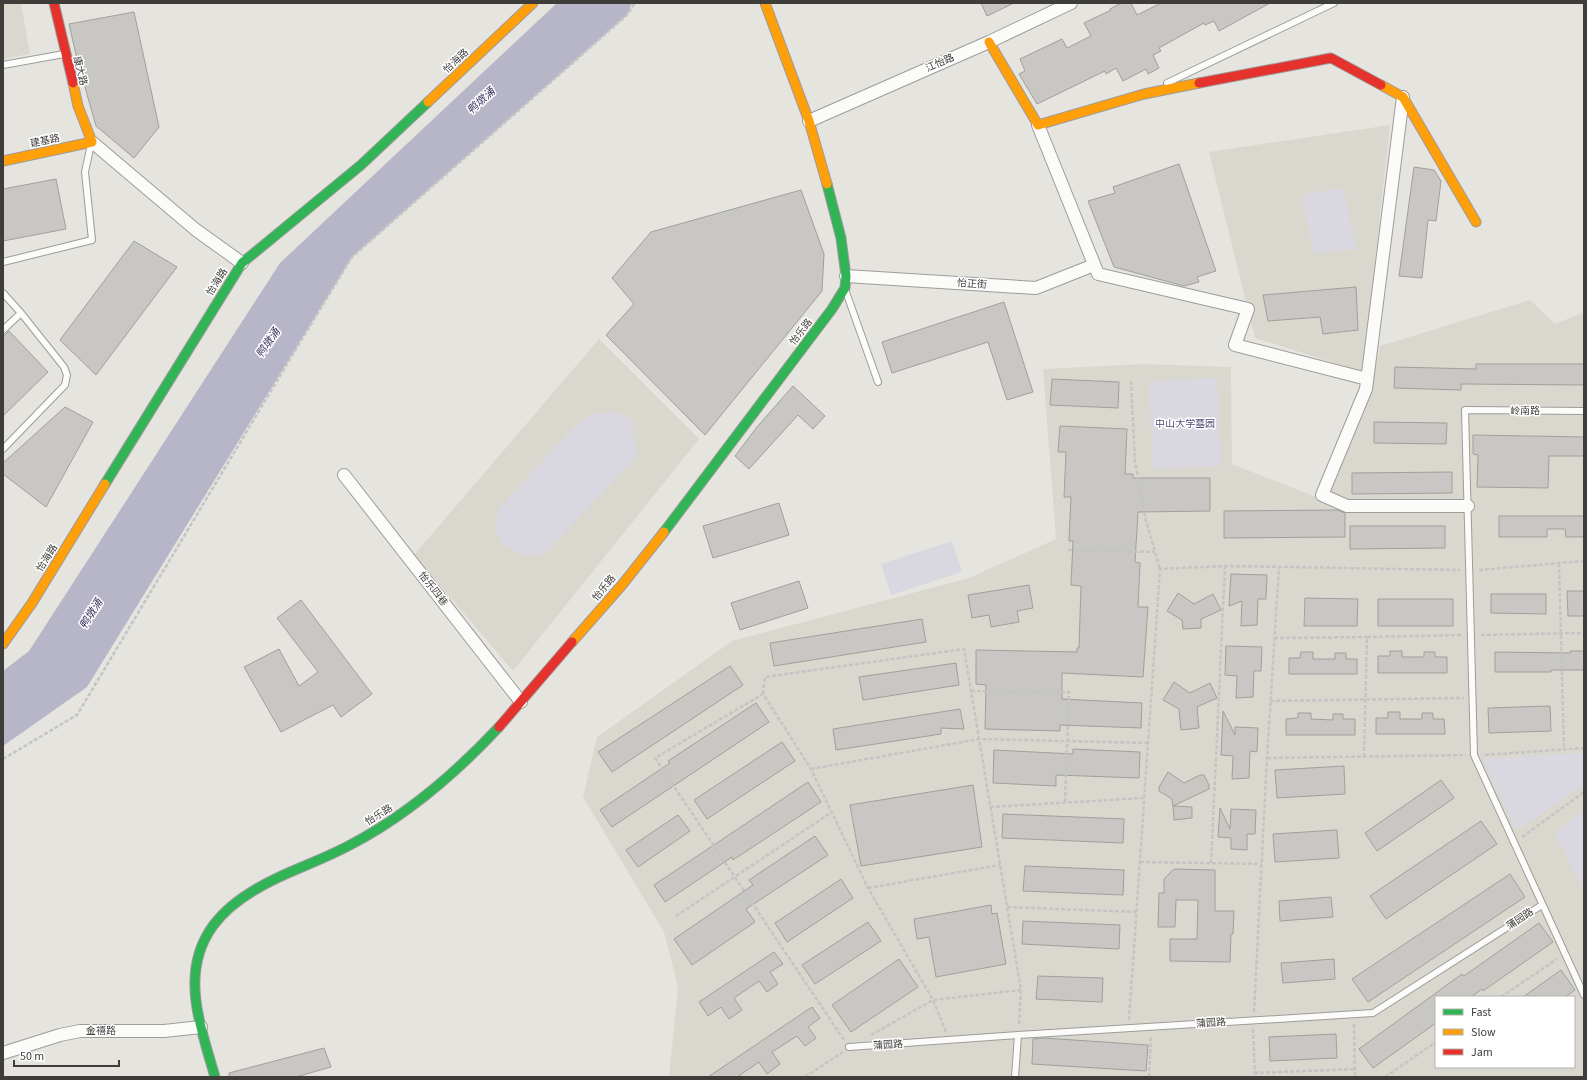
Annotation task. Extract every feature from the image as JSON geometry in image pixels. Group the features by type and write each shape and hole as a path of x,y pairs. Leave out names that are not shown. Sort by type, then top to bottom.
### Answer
{"street":[{"name":"康大路","path":"54,3 78,106 85,128 92,142"},
{"name":"怡海路","path":"3,644 36,596 242,263 361,165 533,3"},
{"path":"765,3 809,121 841,238 845,282"},
{"name":"江怡路","path":"809,121 989,42 1071,3"},
{"path":"989,42 1038,125 1098,274 1248,309 1235,346 1367,379"},
{"path":"1038,125 1144,94 1331,58 1403,96 1476,222"},
{"path":"1403,96 1366,389 1322,495 1347,506 1468,506"},
{"path":"92,142 196,230 242,263"},
{"name":"建基路","path":"3,161 92,142"},
{"name":"怡正街","path":"845,282 1036,288 1094,265"},
{"name":"怡乐路","path":"215,1077 201,1027 195,993 195,975 198,952 214,922 242,897 266,884 348,846 400,815 429,793 466,761 498,729 638,565 832,309 845,282"},
{"name":"怡乐四巷","path":"344,475 521,702"},
{"name":"金禧路","path":"3,1053 60,1034 80,1031 164,1031 201,1027"}],"lane":[{"path":"1144,94 1334,3"},
{"path":"3,65 65,54"},
{"path":"3,262 92,240 85,172 92,142"},
{"path":"845,282 878,382"},
{"path":"3,293 64,367 67,375 65,386 3,449"},
{"path":"3,330 21,313"},
{"name":"岭南路","path":"1468,506 1465,410 1584,411"},
{"path":"1468,506 1474,755 1584,995"},
{"name":"蒲园路","path":"849,1048 1018,1035 1373,1013 1542,905"},
{"path":"1015,1077 1018,1035"}],"path":[{"path":"3,759 77,715 352,258 628,15 635,3"},
{"path":"1128,1028 1160,569 1146,521 1135,462 1131,381"},
{"path":"1068,550 1154,552"},
{"path":"1160,569 1225,566 1469,570 1584,561"},
{"path":"1559,563 1564,749"},
{"path":"1211,863 1225,566"},
{"path":"1255,1077 1253,1020 1270,701 1279,568"},
{"path":"1274,638 1367,638 1584,633"},
{"path":"1364,757 1367,638"},
{"path":"949,1040 933,1000 868,888 811,769 763,694 765,677 964,649 1021,990 1018,1035"},
{"path":"970,691 1069,692 1065,802"},
{"path":"763,694 654,758 849,1048 805,1077"},
{"path":"1270,701 1472,698"},
{"path":"811,769 979,739 1148,743"},
{"path":"1267,758 1474,755 1584,748"},
{"path":"1514,843 1584,792"},
{"path":"990,807 1144,798"},
{"path":"676,916 832,812"},
{"path":"1140,862 1261,864"},
{"path":"868,888 1000,865"},
{"path":"1007,907 1136,912"},
{"path":"1502,996 1564,953"},
{"path":"869,1036 933,1000 1021,990"},
{"path":"1354,1014 1355,1077"},
{"path":"1149,1077 1151,1027"},
{"path":"1385,1077 1435,1043"},
{"path":"1254,1073 1355,1069"}],"shaded area":[{"path":"3,3 21,3 30,54 3,59"},
{"path":"1390,125 1363,372 1255,338 1209,152"},
{"path":"1530,300 1555,324 1584,312 1584,1077 669,1077 678,987 664,932 583,797 597,737 732,641 969,578 1056,539 1043,369 1144,364 1231,367 1232,464 1324,500 1366,408 1380,346"},
{"path":"599,339 699,439 513,671 414,555"}],"green space":[{"path":"1343,188 1356,249 1314,254 1302,195"},
{"name":"中山大学墓园","path":"1217,378 1221,466 1153,469 1149,381"},
{"path":"617,411 631,421 637,456 545,553 535,556 527,556 515,552 505,545 496,529 498,510 573,428 592,414"},
{"path":"952,541 962,572 891,595 881,564"},
{"path":"1584,753 1584,784 1517,831 1483,759"},
{"path":"1584,808 1584,891 1555,834"}],"water":[{"name":"鸭墩涌","path":"557,3 632,3 627,15 352,257 87,687 3,746 3,671 29,651 280,263"}],"building":[{"path":"981,3 1014,3 987,16"},
{"path":"1121,3 1131,3 1137,15 1161,3 1270,3 1219,31 1214,21 1205,25 1204,23 1159,48 1161,51 1153,55 1159,68 1148,74 1146,69 1123,81 1116,68 1106,74 1105,71 1037,104 1019,74 1025,71 1020,59 1062,39 1067,48 1091,36 1084,23 1111,10 1110,9"},
{"path":"134,12 159,127 134,158 96,126 77,59 69,24"},
{"path":"1179,164 1216,271 1197,277 1199,282 1184,286 1114,267 1088,201 1115,193 1113,187"},
{"path":"1414,167 1434,170 1441,181 1436,221 1428,220 1422,278 1399,276"},
{"path":"56,179 66,229 3,241 3,189"},
{"path":"801,190 824,254 822,291 705,435 606,335 634,304 612,278 651,232"},
{"path":"134,241 177,267 96,375 60,340"},
{"path":"1356,287 1358,330 1323,334 1320,317 1268,321 1263,295"},
{"path":"1004,302 1033,392 1007,400 988,342 892,373 882,342"},
{"path":"9,331 48,372 3,416 3,337"},
{"path":"1476,364 1584,364 1584,385 1461,384 1461,390 1394,388 1395,367 1476,369"},
{"path":"1052,379 1119,382 1118,408 1050,405"},
{"path":"793,386 825,416 813,429 798,415 749,469 735,456 757,427"},
{"path":"65,407 93,422 46,507 3,474 3,463"},
{"path":"1374,422 1447,423 1446,444 1374,443"},
{"path":"1060,426 1127,429 1125,474 1133,474 1133,478 1210,478 1210,511 1138,512 1135,562 1140,563 1138,607 1148,607 1143,677 1062,673 1062,699 1142,703 1141,728 1060,725 1060,731 985,729 986,685 976,684 976,650 1077,652 1077,648 1079,648 1081,586 1071,585 1073,541 1069,541 1071,497 1064,497 1066,452 1058,452"},
{"path":"1473,435 1584,437 1584,456 1549,456 1548,488 1477,487 1478,455 1473,454"},
{"path":"1452,472 1452,493 1352,494 1352,473"},
{"path":"779,503 789,535 713,558 703,526"},
{"path":"1337,510 1345,513 1345,537 1224,538 1224,511"},
{"path":"1499,516 1584,516 1584,537 1566,537 1565,529 1547,529 1547,537 1499,537"},
{"path":"1350,526 1445,526 1445,548 1350,549"},
{"path":"1231,574 1267,575 1266,599 1258,599 1257,625 1241,626 1242,601 1229,606"},
{"path":"799,581 808,608 740,630 731,603"},
{"path":"1029,585 1033,608 1017,611 1019,622 991,627 989,615 972,618 968,595"},
{"path":"1567,591 1584,591 1584,616 1568,616"},
{"path":"1178,593 1194,604 1213,594 1221,610 1201,619 1201,628 1183,629 1182,620 1167,611"},
{"path":"1491,594 1546,594 1546,614 1491,613"},
{"path":"1305,598 1358,599 1357,626 1304,626"},
{"path":"1378,599 1453,599 1453,626 1378,626"},
{"path":"301,600 372,694 341,717 333,705 281,732 244,667 279,649 299,686 318,672 277,618"},
{"path":"922,619 926,642 774,666 770,643"},
{"path":"1226,646 1262,647 1261,671 1254,671 1253,697 1236,698 1237,676 1225,675"},
{"path":"1390,651 1402,651 1402,657 1424,657 1424,652 1435,652 1435,657 1447,657 1447,673 1378,673 1378,656 1390,656"},
{"path":"1570,651 1584,651 1584,670 1551,670 1551,672 1495,672 1495,652 1570,653"},
{"path":"1301,652 1313,652 1313,659 1335,659 1335,653 1346,653 1346,659 1357,659 1357,674 1289,674 1289,658 1300,658"},
{"path":"956,663 959,685 863,700 859,677"},
{"path":"730,666 743,685 612,772 598,752"},
{"path":"1174,682 1190,693 1210,683 1217,698 1197,707 1199,728 1181,730 1179,709 1163,700"},
{"path":"756,703 769,722 612,827 600,810 670,763 668,761"},
{"path":"1550,706 1551,731 1489,733 1488,708"},
{"path":"960,709 964,729 941,728 941,734 836,750 833,729"},
{"path":"1223,711 1235,735 1235,727 1258,728 1257,752 1250,751 1249,778 1232,779 1233,756 1221,755"},
{"path":"1388,712 1400,712 1400,719 1422,719 1422,713 1433,713 1433,719 1444,719 1445,734 1376,734 1376,718 1388,718"},
{"path":"1298,713 1311,713 1311,719 1333,720 1333,714 1343,714 1343,719 1355,719 1355,735 1286,735 1286,719 1298,718"},
{"path":"782,742 795,761 707,819 694,800"},
{"path":"1073,749 1140,752 1139,778 1056,775 1056,786 993,783 994,750 1073,754"},
{"path":"1344,766 1345,794 1277,798 1275,770"},
{"path":"1168,772 1184,783 1200,775 1204,775 1209,785 1209,789 1173,806 1172,799 1159,791 1159,787"},
{"path":"1441,780 1454,798 1377,851 1365,833"},
{"path":"808,782 821,802 733,860 732,857 665,902 654,885"},
{"path":"973,785 982,847 861,866 850,805"},
{"path":"1173,806 1192,807 1192,818 1174,820"},
{"path":"1220,808 1230,829 1231,809 1256,810 1255,834 1247,834 1247,850 1231,849 1231,838 1218,837"},
{"path":"1003,814 1124,819 1123,843 1002,838"},
{"path":"678,815 690,831 638,867 626,850"},
{"path":"1481,821 1497,844 1386,919 1370,896"},
{"path":"1337,830 1339,858 1275,862 1273,834"},
{"path":"815,836 828,855 746,909 755,922 692,965 674,939 753,885 749,880"},
{"path":"1025,866 1124,870 1123,895 1023,891"},
{"path":"1174,869 1215,870 1215,911 1234,911 1230,962 1170,961 1170,939 1197,939 1198,900 1176,900 1175,927 1158,927 1159,893 1164,893 1164,879"},
{"path":"1510,874 1525,897 1368,1002 1352,979"},
{"path":"841,879 853,898 787,942 775,923"},
{"path":"1331,897 1333,917 1280,921 1279,901"},
{"path":"991,905 992,914 997,913 1006,964 936,977 929,937 917,939 914,919"},
{"path":"1023,921 1120,925 1119,949 1022,944"},
{"path":"868,922 881,941 815,984 802,965"},
{"path":"1539,923 1553,942 1483,991 1482,989 1472,996 1435,996 1435,1024 1373,1068 1359,1049 1462,974 1464,976"},
{"path":"774,952 783,964 770,972 778,984 767,992 759,981 734,998 742,1010 729,1019 721,1007 708,1016 699,1002"},
{"path":"899,959 918,987 851,1032 832,1005"},
{"path":"1334,959 1335,979 1283,983 1281,963"},
{"path":"1561,970 1575,990 1566,996 1524,996"},
{"path":"1038,976 1103,978 1102,1002 1036,999"},
{"path":"812,1007 820,1018 808,1027 816,1038 805,1046 797,1036 772,1052 780,1064 767,1074 759,1062 737,1077 708,1077"},
{"path":"1336,1034 1337,1058 1270,1061 1269,1037"},
{"path":"1044,1038 1148,1045 1146,1071 1032,1064 1033,1039"},
{"path":"324,1048 331,1067 296,1077 229,1077 229,1073"}],"traffic: fast":[{"path":"105,484 242,263 361,165 428,102"},
{"path":"664,532 832,309 845,288 846,276 841,238 827,184"},
{"path":"215,1077 199,1020 195,979 198,959 204,941 213,926 225,912 256,889 341,850 391,821 448,777 499,727"}],"traffic: slow":[{"path":"428,102 533,3"},
{"path":"765,3 809,121 827,184"},
{"path":"989,42 1038,125 1144,94 1199,83"},
{"path":"3,161 92,142 78,106 73,83"},
{"path":"1381,85 1403,97 1476,222"},
{"path":"3,644 32,603 105,484"},
{"path":"572,642 622,585 664,532"}],"traffic: jam":[{"path":"54,3 73,83"},
{"path":"1199,83 1331,58 1381,85"},
{"path":"499,727 572,642"}]}
